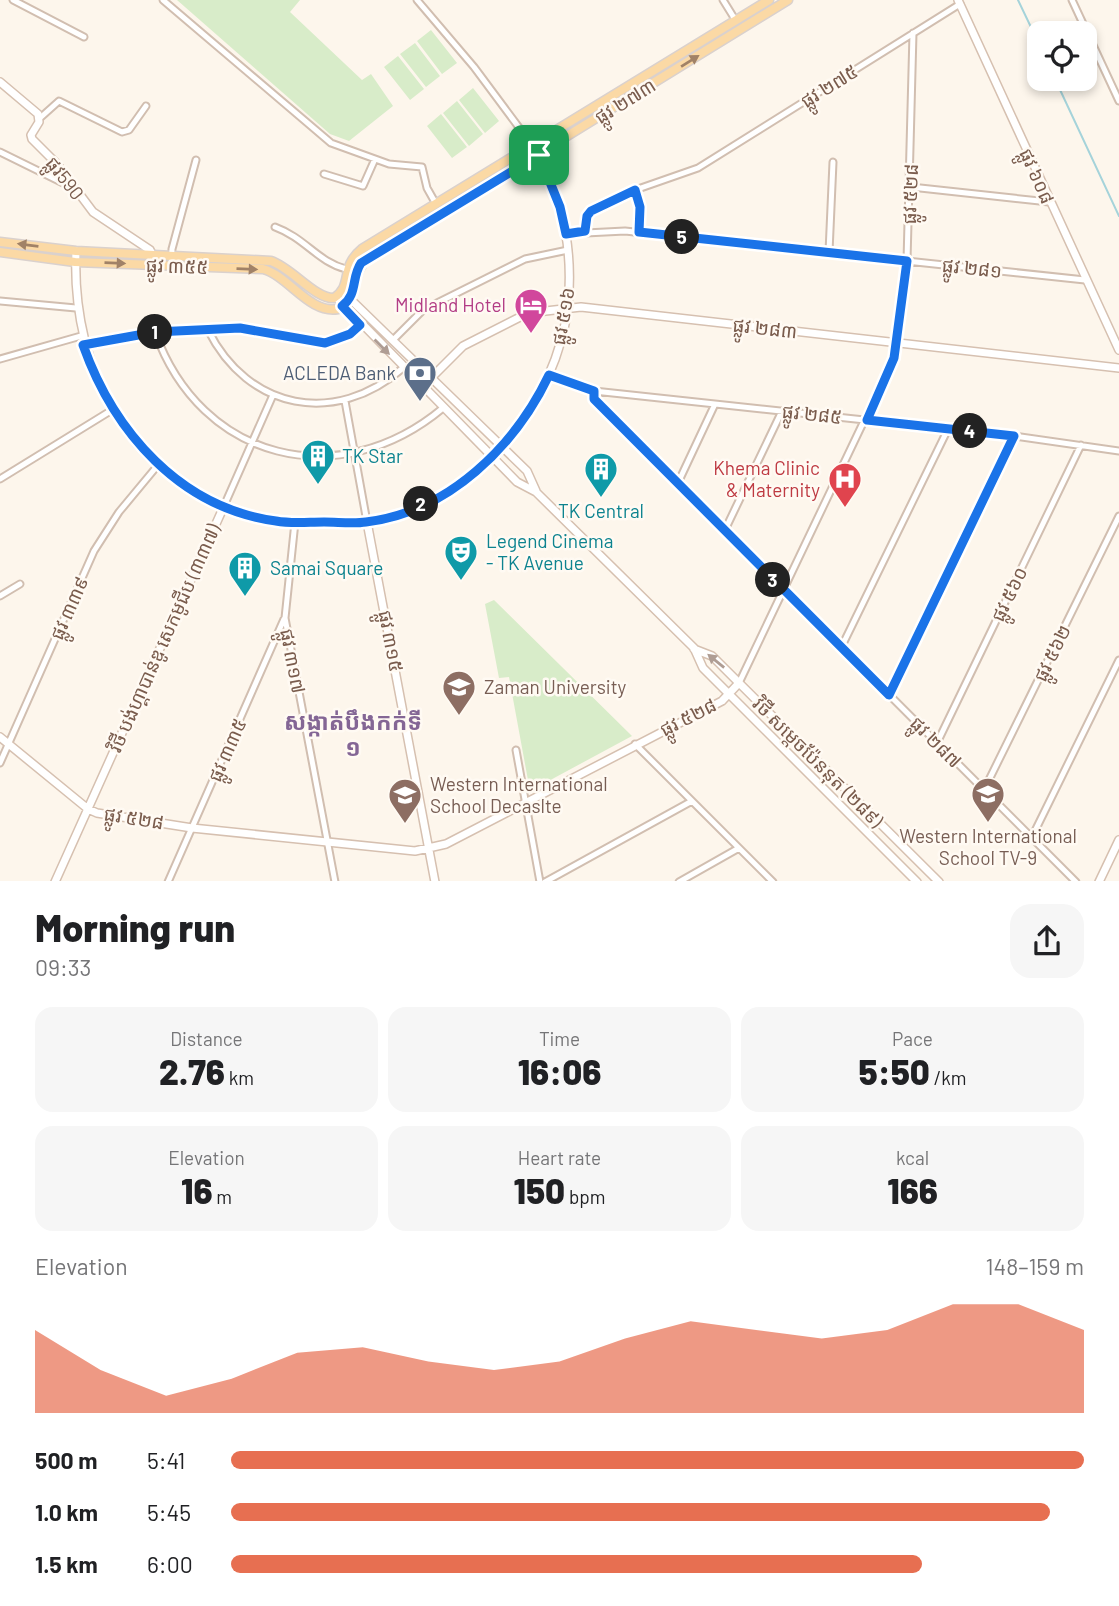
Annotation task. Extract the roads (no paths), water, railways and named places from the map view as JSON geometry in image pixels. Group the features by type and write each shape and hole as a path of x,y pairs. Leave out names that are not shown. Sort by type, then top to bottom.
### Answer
{"main road":[{"name":"ផ្លូវ ២៧៣","path":"346,269 349,261 362,249 769,0"},
{"name":"ផ្លូវ ២៧៣","path":"352,297 356,272 361,263 788,0"},
{"name":"ផ្លូវ ៣៥៥","path":"0,242 76,251 271,261 292,271 324,297 339,294"},
{"name":"ផ្លូវ ៣៥៥","path":"0,252 75,262 268,271 319,307 331,310 342,306"},
{"path":"339,294 346,269"},
{"path":"342,306 352,297"}],"street":[{"path":"13,0 85,37"},
{"path":"163,0 331,143 375,159 422,167 426,188 436,204"},
{"path":"416,0 474,67 533,146"},
{"path":"723,0 740,30"},
{"path":"1072,0 1119,100"},
{"name":"ផ្លូវ ២៧៥","path":"585,231 587,216 591,211 635,190 698,168 959,2"},
{"name":"ផ្លូវ ៦០៨","path":"959,2 1119,350"},
{"name":"ផ្លូវ ៥២៨","path":"0,737 88,809 192,828 415,850 446,844 722,701 740,683 782,589 867,420 894,358 907,261 913,33"},
{"path":"0,82 40,118 59,101 122,132 129,130 146,106"},
{"name":"ផ្លូវ590","path":"40,118 32,139 57,164 93,212 154,255"},
{"name":"ផ្លូវ ៥១៦","path":"76,251 76,308 83,345 95,379 112,410 158,465 189,488 224,506 256,518 295,522 366,522 432,500 454,488 502,447 529,413 549,375 561,341 568,308 568,250 560,207 533,146"},
{"path":"0,152 65,184 69,183"},
{"path":"324,174 363,186 375,159"},
{"path":"171,266 196,160"},
{"path":"829,252 833,162"},
{"path":"911,187 1049,202"},
{"path":"635,190 640,207 639,232"},
{"path":"275,227 301,239 330,264 346,269"},
{"name":"ផ្លូវ ២៨១","path":"566,234 585,231 639,232 1085,280"},
{"path":"394,339 423,310 525,259 568,250"},
{"path":"154,255 154,265"},
{"name":"វិថី សម្តេចប៉ែននុត (២៨៩)","path":"536,492 527,471 352,297 339,294 342,306 360,325 517,482 536,492 694,648 703,667 917,881"},
{"path":"0,301 76,308"},
{"name":"ផ្លូវ ២៨៣","path":"432,377 463,346 528,313 568,308 1119,368"},
{"path":"83,345 155,332 240,328 318,344 336,341 360,325"},
{"path":"208,330 228,362 256,387 296,402 321,404 345,401 376,389 403,368"},
{"path":"155,332 162,353 186,391 218,423 252,443 302,456 355,454 402,438 443,408"},
{"path":"2,356 81,336"},
{"name":"ផ្លូវ ២៨៥","path":"549,375 594,391 1014,436 1119,451"},
{"name":"ផ្លូវ ២៨៧","path":"594,391 594,399 677,485 1076,881"},
{"name":"វិថី បង់ហ្គាបាន់ឌូ សេកមូជីប (៣៣៧)","path":"55,881 273,395"},
{"name":"ផ្លូវ ៣១៥","path":"345,401 435,881"},
{"path":"677,485 715,404"},
{"path":"0,479 112,410"},
{"path":"724,532 782,411"},
{"path":"841,648 948,429"},
{"path":"889,695 1014,436"},
{"name":"ផ្លូវ ៥៦០","path":"937,743 1081,445"},
{"name":"ផ្លូវ ៣៣៩","path":"0,763 94,551 119,512 158,465"},
{"name":"ផ្លូវ ៥៦២","path":"984,790 1119,516"},
{"name":"ផ្លូវ ៣១៧","path":"295,522 285,618 335,881"},
{"path":"0,596 20,584"},
{"name":"ផ្លូវ ៣៣៥","path":"168,881 285,618"},
{"name":"វិថី សម្តេចប៉ែននុត (២៨៩)","path":"694,648 712,656 939,881"},
{"path":"1032,837 1119,660"},
{"path":"635,744 773,881"},
{"path":"516,750 542,881 692,801"},
{"path":"1099,881 1119,840"},
{"path":"679,881 739,848"}],"waterway":[{"path":"1018,0 1028,21"},
{"path":"1061,91 1119,216"}],"place":[{"name":"Midland Hotel","path":"531,335"},
{"name":"ACLEDA Bank","path":"420,403"},
{"name":"TK Star","path":"318,486"},
{"name":"TK Central","path":"601,499"},
{"name":"Khema Clinic & Maternity","path":"845,509"},
{"name":"Legend Cinema - TK Avenue","path":"461,582"},
{"name":"Samai Square","path":"245,598"},
{"name":"Zaman University","path":"459,717"},
{"name":"Western International School TV-9","path":"988,824"},
{"name":"Western International School Decaslte","path":"405,825"}],"district":[{"name":"សង្កាត់បឹងកក់ទី ១","path":"353,735"}]}
